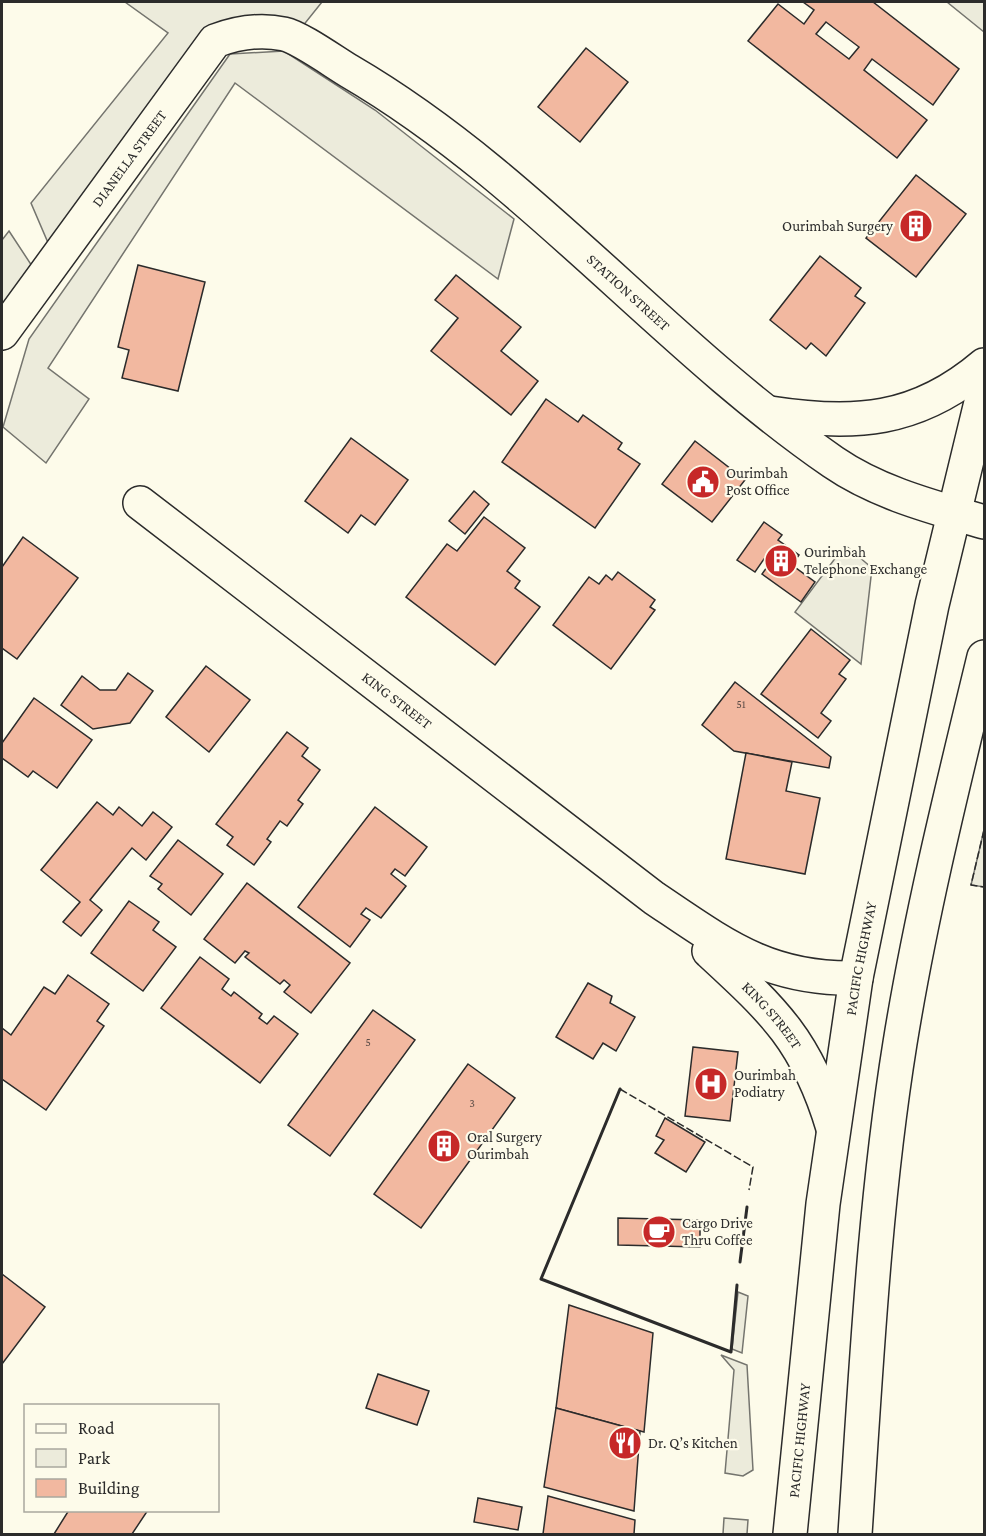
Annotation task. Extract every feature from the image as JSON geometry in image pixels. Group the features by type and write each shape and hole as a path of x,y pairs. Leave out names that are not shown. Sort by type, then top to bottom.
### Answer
{"street":[{"name":"DIANELLA STREET","path":"2,333 216,41 237,33 285,34"},
{"name":"STATION STREET","path":"285,34 398,99 509,187 732,384 835,463 882,490 984,522"},
{"path":"769,413 814,420 881,418 932,401 953,390 984,365"},
{"name":"PACIFIC HIGHWAY","path":"790,1534 814,1284 833,1128 856,978 932,605 984,390"},
{"name":"KING STREET","path":"140,503 654,898 719,942 754,961 803,975 856,978"},
{"path":"855,1534 882,1178 899,1045 938,847 984,657"},
{"name":"KING STREET","path":"654,898 746,985 786,1027 814,1074 833,1128"}],"green space":[{"path":"125,2 322,2 302,27 236,18 49,245 31,203 168,33"},
{"path":"947,2 984,2 984,32"},
{"path":"284,51 375,110 514,219 498,279 235,83 48,368 89,399 46,463 3,427 29,339 230,54"},
{"path":"9,231 32,266 2,311 2,240"},
{"path":"845,545 872,568 861,664 795,612"},
{"path":"984,830 984,887 971,885"},
{"path":"738,1292 748,1296 742,1353 732,1349"},
{"path":"721,1355 747,1365 753,1470 743,1476 725,1473 734,1370"},
{"path":"724,1518 748,1520 747,1534 723,1534"}],"building":[{"path":"803,2 873,2 959,69 933,105 872,59 864,70 927,120 897,158 748,41 778,4 804,24 814,10","holes":["826,22 859,47 849,59 816,34"]},
{"path":"586,48 628,82 580,142 538,107"},
{"name":"Ourimbah Surgery","path":"916,175 966,214 916,277 866,238"},
{"path":"820,256 861,288 855,296 865,303 826,356 811,343 806,349 770,320"},
{"path":"138,265 205,282 178,391 122,378 129,350 118,347"},
{"path":"456,275 521,327 501,351 538,381 511,415 431,351 458,318 435,300"},
{"path":"546,399 578,422 583,415 622,443 618,449 640,464 595,528 502,462"},
{"path":"351,438 408,480 375,525 361,515 348,533 305,501"},
{"name":"Ourimbah Post Office","path":"695,441 745,480 712,522 662,484"},
{"path":"474,491 489,504 465,534 449,521"},
{"path":"484,517 525,548 507,571 520,581 515,588 540,607 495,665 406,597 447,544 457,551"},
{"name":"Ourimbah Telephone Exchange","path":"764,522 782,535 778,540 799,555 792,565 815,582 801,602 762,574 770,563 764,559 755,572 737,560"},
{"path":"23,537 78,578 17,659 2,648 2,567"},
{"path":"618,572 655,600 650,607 655,610 611,669 553,625 589,577 599,584 606,575 612,580"},
{"path":"811,629 850,660 839,674 846,679 821,713 831,721 818,738 761,694"},
{"path":"206,666 250,700 209,752 166,717"},
{"path":"128,673 153,691 130,723 93,729 61,705 82,676 100,690 116,690"},
{"path":"735,682 831,757 829,768 734,751 702,725"},
{"path":"34,698 92,740 57,788 33,771 28,777 2,758 2,743"},
{"path":"287,732 308,748 302,756 320,770 298,800 303,804 287,826 280,821 267,839 271,842 254,865 227,845 233,837 216,824"},
{"path":"746,753 792,762 786,791 820,798 805,874 726,859"},
{"path":"97,802 113,815 119,807 142,826 153,812 172,827 146,860 132,848 90,900 102,910 81,936 63,922 80,902 41,870"},
{"path":"375,807 427,847 405,876 395,869 391,874 406,886 381,918 366,908 361,914 370,920 350,947 298,907"},
{"path":"178,840 223,874 191,915 158,889 162,884 150,876"},
{"path":"247,883 350,963 311,1013 284,992 290,985 284,980 280,984 245,957 249,953 245,951 235,963 204,939"},
{"path":"129,901 159,922 153,930 176,947 143,991 91,953"},
{"path":"200,957 229,979 222,989 231,996 234,992 262,1014 259,1018 267,1024 274,1016 298,1034 260,1083 161,1008"},
{"path":"68,975 109,1004 97,1021 104,1026 46,1110 2,1079 2,1028 11,1035 44,987 55,994"},
{"path":"588,983 612,996 610,1003 635,1017 616,1051 603,1043 593,1059 556,1037"},
{"path":"373,1010 415,1040 330,1156 288,1125"},
{"name":"Ourimbah Podiatry","path":"693,1047 738,1052 730,1121 685,1116"},
{"name":"Oral Surgery Ourimbah","path":"468,1064 515,1098 421,1228 374,1194"},
{"path":"665,1118 705,1142 686,1172 655,1153 664,1140 656,1136"},
{"name":"Cargo Drive Thru Coffee","path":"618,1218 700,1220 700,1247 618,1245"},
{"path":"2,1274 45,1307 2,1364"},
{"path":"569,1305 653,1333 644,1432 556,1408"},
{"path":"378,1374 429,1391 417,1425 366,1408"},
{"path":"556,1408 640,1431 634,1511 544,1487"},
{"path":"548,1496 635,1520 634,1534 543,1534"},
{"path":"478,1498 522,1507 518,1530 474,1522"},
{"path":"68,1512 147,1512 132,1534 54,1534"}],"fence":[{"path":"984,830 971,885 984,887"},
{"path":"620,1089 753,1167 749,1190"}],"wall":[{"path":"620,1089 541,1279 731,1352 737,1285"},
{"path":"740,1262 747,1207"}],"place":[{"name":"Ourimbah Surgery","path":"916,226"},
{"name":"Ourimbah Post Office","path":"703,482"},
{"name":"Ourimbah Telephone Exchange","path":"781,561"},
{"name":"Ourimbah Podiatry","path":"711,1084"},
{"name":"Oral Surgery Ourimbah","path":"444,1146"},
{"name":"Cargo Drive Thru Coffee","path":"659,1232"},
{"name":"Dr. Q’s Kitchen","path":"625,1443"}]}
